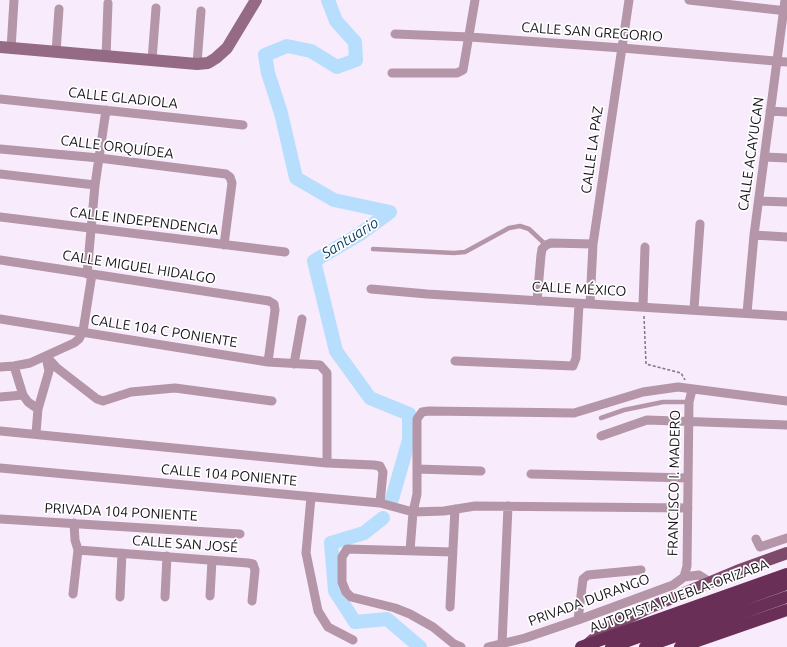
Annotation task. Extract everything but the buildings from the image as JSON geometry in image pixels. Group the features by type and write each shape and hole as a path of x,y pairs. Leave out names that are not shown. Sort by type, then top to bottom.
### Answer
{"highway":[{"name":"AUTOPISTA PUEBLA-ORIZABA","path":"584,646 787,574"},
{"path":"611,647 787,584"},
{"path":"645,647 787,597"},
{"path":"660,647 787,603"},
{"path":"680,647 787,610"}],"main road":[{"path":"584,646 605,629 646,609 710,582 787,553"}],"street":[{"path":"14,0 5,48 197,64 208,63 227,48 256,0"},
{"path":"392,74 457,73 463,70 470,37 475,0"},
{"name":"CALLE LA PAZ","path":"590,304 593,244 629,0"},
{"path":"689,0 785,11"},
{"name":"CALLE ACAYUCAN","path":"747,313 758,201 785,11 785,0"},
{"path":"106,57 108,3"},
{"path":"152,60 156,8"},
{"path":"56,52 59,9"},
{"path":"197,64 201,11"},
{"name":"CALLE SAN GREGORIO","path":"395,34 470,37 778,60 787,62"},
{"name":"CALLE GLADIOLA","path":"0,99 243,125"},
{"path":"0,367 30,363 74,343 83,331 89,274 95,185 106,110"},
{"path":"770,111 787,112"},
{"name":"CALLE ORQUÍDEA","path":"0,149 99,158 226,174 230,177 232,183 224,245"},
{"path":"765,157 787,158"},
{"path":"0,174 95,185"},
{"path":"758,201 787,202"},
{"name":"CALLE INDEPENDENCIA","path":"0,217 285,252"},
{"path":"694,309 700,224"},
{"path":"754,235 787,237"},
{"path":"537,301 544,247 551,243 593,244"},
{"path":"644,306 645,247"},
{"name":"CALLE MIGUEL HIDALGO","path":"0,260 269,301 274,304 275,310 268,362"},
{"name":"CALLE MÉXICO","path":"371,289 579,304 644,306 787,316"},
{"path":"455,361 573,366 576,358 579,304"},
{"name":"CALLE 104 C PONIENTE","path":"0,319 83,331 268,362 320,365 324,367 327,373 327,463"},
{"path":"294,364 302,319"},
{"path":"46,356 57,368 97,399 103,401 131,392 175,388 272,401"},
{"path":"36,434 38,408 49,371 46,356"},
{"path":"14,366 23,395 28,402 38,408"},
{"path":"410,551 413,512 418,494 417,419 422,412 574,412 608,401 660,389 678,387 787,401"},
{"name":"FRANCISCO I. MADERO","path":"684,577 687,566 689,402 692,390"},
{"path":"0,397 23,395"},
{"path":"601,436 647,420 787,425"},
{"path":"0,431 327,463 380,466 383,472 380,503"},
{"name":"CALLE 104 PONIENTE","path":"0,468 380,503 413,512 455,510 475,506 688,508"},
{"path":"417,469 481,471"},
{"path":"531,474 688,478"},
{"path":"311,497 306,553 318,611 328,627 353,640"},
{"path":"502,644 508,506"},
{"path":"450,607 455,510"},
{"name":"PRIVADA 104 PONIENTE","path":"0,519 240,534"},
{"path":"73,594 78,550 74,540 74,523"},
{"path":"756,539 760,547 787,538"},
{"path":"453,552 353,549 344,552 342,557 343,587 351,597 395,608 410,614 433,627 454,644 461,647"},
{"name":"CALLE SAN JOSÉ","path":"78,550 252,564 255,570 252,601"},
{"path":"120,596 122,553"},
{"path":"165,597 167,556"},
{"path":"210,596 212,560"},
{"path":"578,620 583,579 588,575 641,570"},
{"path":"684,577 699,575 710,582"},
{"name":"PRIVADA DURANGO","path":"488,647 525,638 578,620 673,585 684,577"}],"lane":[{"path":"373,249 465,252 497,233 509,228 520,226 529,229 544,247"},
{"path":"601,418 624,410 663,402 689,402"}],"path":[{"path":"644,306 646,364 681,373 692,390"}],"waterway":[{"name":"Santuario","path":"328,0 336,21 355,42 356,60 337,67 311,51 287,46 265,55 268,73 281,113 296,178 334,200 390,212 360,234 314,261 336,351 370,398 409,414 409,440 392,499"},
{"name":"Santuario","path":"383,518 364,533 331,543 335,591 355,622 387,619 420,647"}]}
